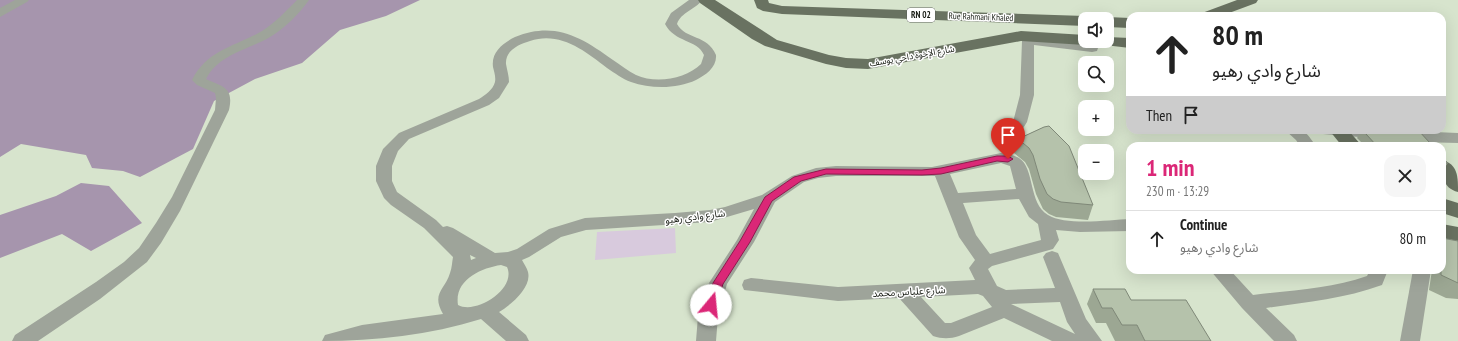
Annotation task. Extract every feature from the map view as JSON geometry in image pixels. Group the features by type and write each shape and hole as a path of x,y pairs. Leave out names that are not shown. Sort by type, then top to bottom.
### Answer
{"main road":[{"name":"Rue Rahmani Khaled","path":"761,0 762,5 768,8 782,10 822,6 1078,21"},
{"path":"1218,12 1251,0"},
{"name":"شارع الإخوة داحي يوسف","path":"709,3 771,43 846,63 868,64 1021,36 1078,39"},
{"path":"1114,22 1126,22"},
{"path":"1114,42 1126,43"},
{"path":"1338,134 1348,142"},
{"path":"1446,171 1458,186"},
{"path":"1446,207 1458,212"},
{"path":"1446,232 1458,234"}],"street":[{"path":"3,11 23,0"},
{"path":"22,341 62,316 127,270 145,253 179,198 198,162 224,105 222,94 218,88 204,85 199,80 202,72 208,65 220,56 267,33 282,22 303,0"},
{"path":"493,260 443,230 430,224 397,201 390,194 384,182 384,166 391,149 404,136 484,102 494,95 502,82 500,57 505,50 515,42 530,37 550,34 563,36 578,41 630,77 653,82 680,80 695,75 705,68 710,60 710,56 701,44 675,30 671,24 672,19 676,14 696,0"},
{"path":"672,19 692,9 709,3"},
{"path":"1005,146 1020,122 1027,95 1028,41 1078,46"},
{"path":"1298,134 1305,142"},
{"path":"1377,134 1420,138 1458,138"},
{"name":"شارع وادي رهيو","path":"493,260 510,258 520,254 555,234 571,227 600,222 710,216 728,212 768,199 798,179 816,173 836,171 941,171 1001,158 1012,160 1017,164 1027,193"},
{"path":"941,171 968,237 982,265 988,290 1005,310 1071,341"},
{"path":"953,199 1027,193 1036,214 1046,222 1067,226 1126,225"},
{"path":"706,341 708,316 718,283 745,242 768,199"},
{"path":"982,265 1047,245 1050,240 1046,222"},
{"path":"430,224 462,256 459,277"},
{"name":"شارع وادي رهيو","path":"518,271 530,256 555,234"},
{"path":"1052,257 1076,322 1092,341"},
{"path":"323,341 358,329 418,319 431,314 447,299 452,286 459,277 476,266 493,260 508,260 517,267 517,284 508,296 498,304 476,313 440,322 362,333 332,341"},
{"path":"1223,274 1287,341"},
{"path":"1249,303 1356,287 1375,280 1377,274"},
{"path":"1410,341 1421,274"},
{"name":"شارع علباس محمد","path":"751,285 838,294 979,287 1005,297 1066,295"},
{"path":"904,291 940,331 948,336 1005,310"},
{"path":"447,299 447,304 453,312 476,313 519,341"}],"shaded area":[{"path":"0,0 420,0 386,16 340,30 302,63 255,79 214,101 193,149 140,177 123,171 92,168 86,155 21,144 0,157"},
{"path":"81,183 109,186 142,223 91,251 62,234 0,258 0,215 56,196"},
{"path":"675,228 676,253 595,260 597,232"}],"building":[{"path":"1049,126 1069,146 1078,168 1078,180 1083,180 1093,205 1061,202 1053,199 1047,194 1040,179 1033,155 1029,148 1018,139"},
{"path":"1366,134 1422,134 1429,142 1373,142"},
{"path":"1446,239 1458,241 1458,283 1441,275 1446,274"},
{"path":"1093,289 1125,289 1131,300 1186,300 1211,341 1145,341 1137,325 1122,325 1112,308 1102,308"}],"route":[{"path":"711,305 718,283 745,242 768,199 798,179 816,173 836,171 941,171 997,159 1008,159"}]}
